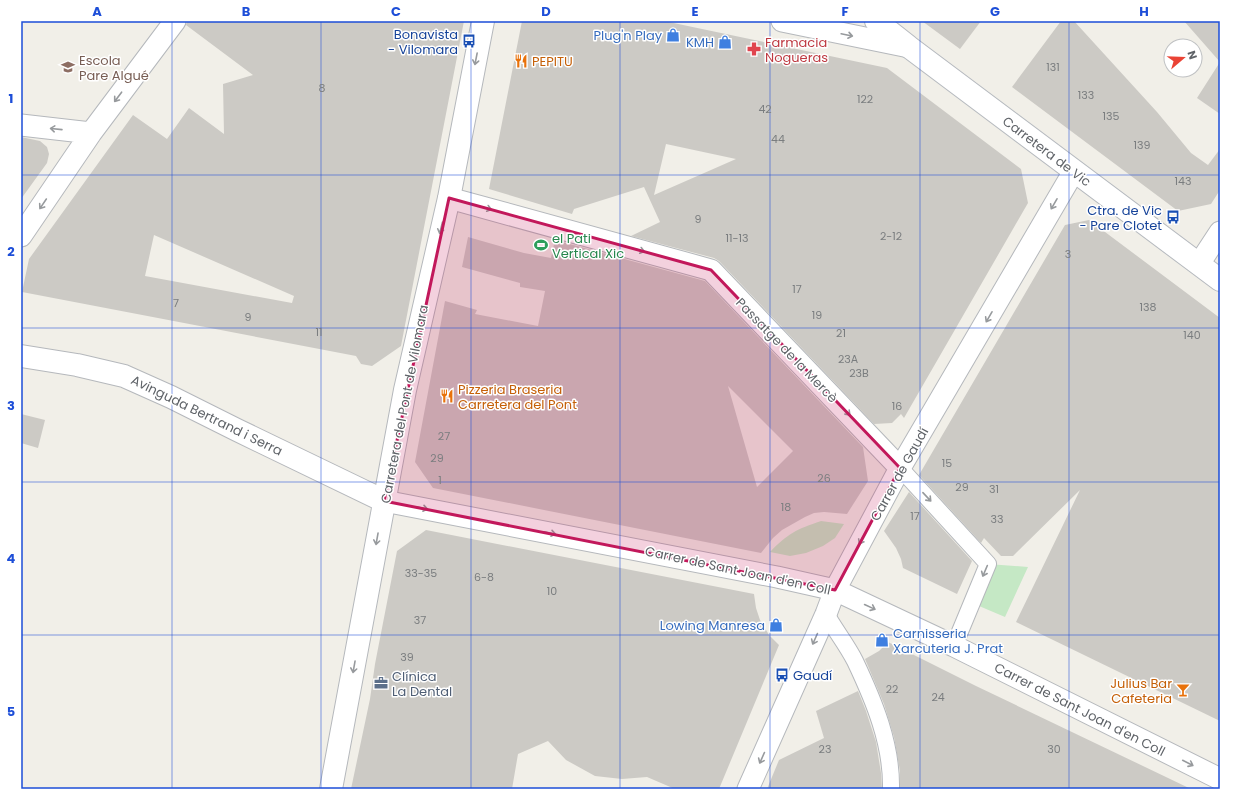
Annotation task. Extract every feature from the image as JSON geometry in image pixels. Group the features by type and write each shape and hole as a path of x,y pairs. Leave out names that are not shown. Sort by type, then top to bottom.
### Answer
{"street":[{"path":"21,236 91,133 175,21"},
{"name":"Carretera del Pont de Vilomara","path":"331,789 407,384 449,198 483,21"},
{"path":"782,21 909,48"},
{"name":"Carretera de Vic","path":"876,21 909,48 1220,280"},
{"path":"21,125 91,133"},
{"name":"Carrer de Gaudí","path":"748,789 826,614 835,590 900,468 1074,171"},
{"name":"Passatge de la Mercè","path":"449,198 711,270 900,468 988,564 954,646"},
{"path":"1199,264 1220,232"},
{"name":"Avinguda Bertrand i Serra","path":"21,356 76,365 124,376 171,397 384,501"},
{"name":"Carrer de Sant Joan d'en Coll","path":"384,501 778,577 835,590 954,646 1220,779"},
{"path":"826,614 854,660 883,727 891,775 890,789"}],"highlighted area":[{"path":"449,198 711,270 900,468 835,590 384,501"}],"green space":[{"path":"821,521 844,524 835,538 823,546 806,553 790,556 770,552 793,533"},
{"path":"988,564 1028,567 1005,617 972,603"}],"building":[{"path":"187,21 464,21 401,346 372,366 361,364 356,356 22,292 29,259 133,115 167,139 189,108 224,134 223,84 253,75 186,25","holes":["154,235 294,296 292,303 145,276"]},
{"path":"522,21 664,21 887,68 1021,169 1028,203 904,418 901,414 892,423 874,424 719,261 714,258 631,236 660,222 644,187 574,209 572,214 489,189","holes":["666,144 736,159 654,195"]},
{"path":"922,21 981,21 960,49"},
{"path":"1061,21 1074,21 1157,112 1191,153 1208,165 1220,149 1220,190 1211,204 1178,211 1012,87"},
{"path":"1184,21 1220,21 1220,62 1203,43 1203,38 1199,38"},
{"path":"1220,62 1220,114 1197,98"},
{"path":"21,137 40,141 47,147 49,154 47,163 21,199"},
{"path":"1089,220 1220,318 1220,721 1016,622 1080,490 1013,556 1001,556 984,538 981,543 919,475 1065,225"},
{"path":"468,237 524,253 551,258 555,240 705,281 863,447 868,481 847,514 824,512 814,513 805,517 782,530 773,538 761,553 433,488 415,462 445,301 477,310 475,314 538,326 545,291 520,287 520,283 462,267","holes":["728,386 793,451 757,487"]},
{"path":"21,414 45,420 38,448 21,443"},
{"path":"909,492 972,561 957,594 903,568 896,548 884,531"},
{"path":"426,530 754,594 760,620 769,635 779,645 719,789 675,789 647,777 622,779 595,776 566,760 548,741 518,754 512,789 351,789 370,699 375,664 397,551"},
{"path":"888,642 1191,789 900,789 900,771 894,737 884,704 865,659 879,651"},
{"path":"858,691 876,742 882,789 767,789 779,760 824,738 816,711"}],"place":[{"name":"Plug'n Play","path":"673,35"},
{"name":"Bonavista - Vilomara","path":"469,41"},
{"name":"KMH","path":"725,42"},
{"name":"Farmacia Nogueras","path":"754,49"},
{"name":"PEPITU","path":"521,61"},
{"name":"Escola Pare Algué","path":"68,67"},
{"name":"Ctra. de Vic - Pare Clotet","path":"1173,217"},
{"name":"el Pati Vertical Xic","path":"541,245"},
{"name":"Pizzeria Braseria Carretera del Pont","path":"447,396"},
{"name":"Lowing Manresa","path":"776,625"},
{"name":"Carnisseria Xarcuteria J. Prat","path":"882,640"},
{"name":"Gaudí","path":"782,675"},
{"name":"Clínica La Dental","path":"381,683"},
{"name":"Julius Bar Cafeteria","path":"1183,690"}]}
